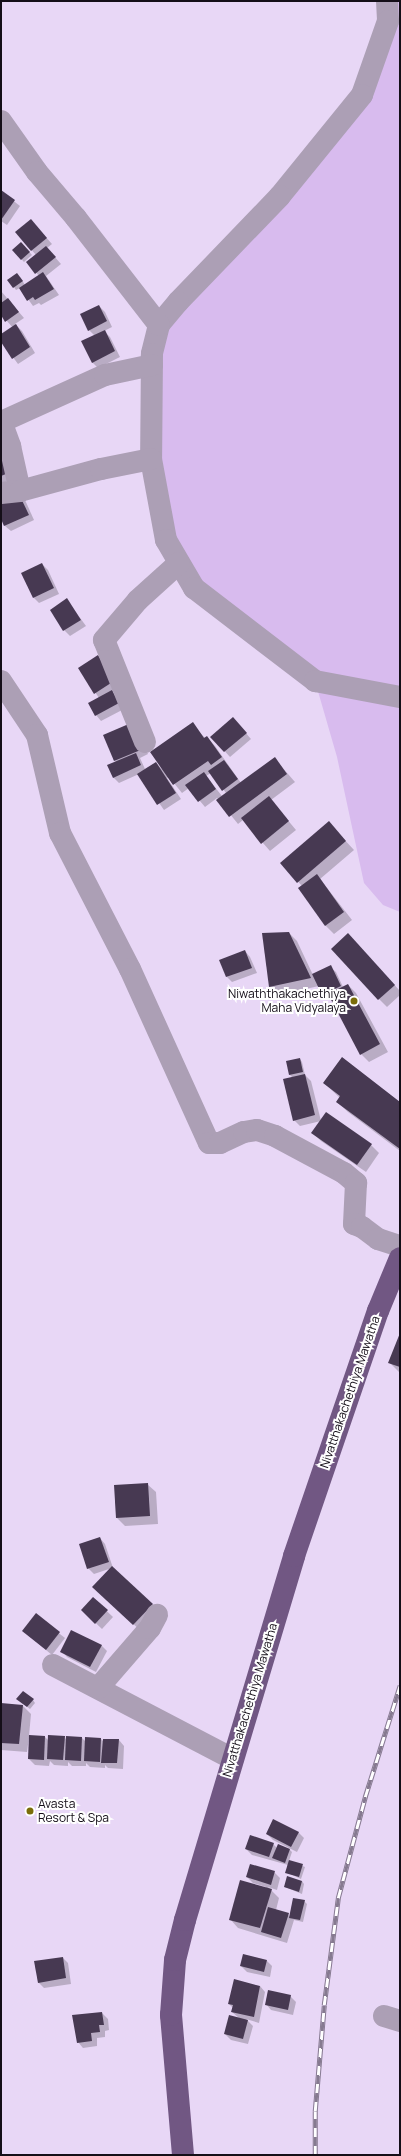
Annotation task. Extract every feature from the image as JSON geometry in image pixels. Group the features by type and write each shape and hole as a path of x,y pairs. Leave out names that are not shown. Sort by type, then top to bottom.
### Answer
{"highway":[{"name":"Nivatthakachethiya Mawatha","path":"183,2155 172,2015 175,1960 200,1867 294,1556 378,1311 400,1258"}],"street":[{"path":"387,1 388,21 362,95 280,196 178,302 159,325 152,354 151,459 166,540 194,588 315,681 400,697"},
{"path":"1,121 36,172 76,218 159,325"},
{"path":"151,459 101,469 10,492 10,446 1,421 105,375 152,365"},
{"path":"145,742 104,640 138,600 179,562"},
{"path":"1,680 37,735 60,833 130,969 209,1143 220,1143 244,1132 257,1130 275,1136 344,1173 356,1183 354,1224 362,1227 378,1239 400,1246"},
{"path":"98,1688 150,1628 157,1615"},
{"path":"53,1665 233,1759"}],"shaded area":[{"path":"387,1 400,1 400,912 383,905 364,883 337,757 315,681 194,588 166,540 151,459 159,325 362,95"}],"building":[{"path":"1,190 15,200 1,220"},
{"path":"31,219 47,238 31,251 15,232"},
{"path":"21,242 30,252 21,260 12,250"},
{"path":"46,246 56,257 35,274 26,262"},
{"path":"43,272 54,289 35,300 33,297 27,301 19,288"},
{"path":"17,273 23,281 13,288 7,280"},
{"path":"8,298 19,312 5,322 1,315 1,303"},
{"path":"99,305 107,321 88,331 80,314"},
{"path":"16,324 30,347 12,359 1,342 1,334"},
{"path":"105,330 115,351 92,363 81,341"},
{"path":"1,440 13,471 1,476"},
{"path":"19,494 29,515 4,526 1,519 1,502"},
{"path":"42,563 54,588 33,598 21,573"},
{"path":"67,598 81,620 63,631 50,610"},
{"path":"98,655 114,681 94,694 78,668"},
{"path":"112,690 119,703 95,716 88,703"},
{"path":"233,717 247,733 224,752 210,737"},
{"path":"193,722 204,738 207,736 222,757 211,765 208,761 173,785 150,752"},
{"path":"131,723 143,749 114,761 103,735"},
{"path":"136,753 141,765 113,778 107,765"},
{"path":"275,757 287,774 229,817 216,800"},
{"path":"224,760 238,779 222,791 208,771"},
{"path":"156,762 176,793 157,805 137,774"},
{"path":"204,772 216,789 198,802 185,785"},
{"path":"269,796 289,821 261,844 241,818"},
{"path":"329,821 346,841 297,883 280,863"},
{"path":"317,874 344,912 325,926 298,888"},
{"path":"289,932 311,978 269,987 262,933"},
{"path":"348,933 395,985 378,1000 331,949"},
{"path":"245,950 252,968 226,977 219,960"},
{"path":"331,965 341,986 322,995 312,974"},
{"path":"348,984 380,1044 360,1055 328,994"},
{"path":"342,1057 400,1102 400,1149 336,1102 340,1096 323,1083"},
{"path":"300,1058 303,1072 289,1075 286,1061"},
{"path":"305,1074 315,1115 293,1121 283,1079"},
{"path":"326,1112 372,1144 357,1165 311,1133"},
{"path":"400,1333 400,1367 388,1363"},
{"path":"148,1483 150,1516 116,1518 114,1485"},
{"path":"100,1537 109,1562 87,1569 79,1544"},
{"path":"112,1566 153,1604 133,1625 92,1587"},
{"path":"93,1597 108,1610 95,1624 81,1610"},
{"path":"36,1613 60,1632 46,1650 22,1631"},
{"path":"71,1630 102,1645 90,1667 60,1652"},
{"path":"23,1691 34,1699 27,1707 16,1699"},
{"path":"1,1703 23,1705 19,1744 1,1743"},
{"path":"29,1735 45,1736 44,1760 28,1759"},
{"path":"48,1735 65,1736 63,1760 47,1759"},
{"path":"66,1736 82,1737 81,1761 65,1760"},
{"path":"85,1737 101,1738 100,1762 84,1761"},
{"path":"103,1739 119,1739 117,1763 101,1763"},
{"path":"273,1819 299,1832 291,1847 266,1834"},
{"path":"250,1835 274,1843 269,1857 245,1849"},
{"path":"278,1844 290,1849 285,1863 272,1858"},
{"path":"289,1860 303,1864 299,1877 285,1873"},
{"path":"250,1864 275,1871 271,1885 246,1877"},
{"path":"287,1876 302,1881 299,1892 284,1887"},
{"path":"240,1880 272,1889 260,1928 229,1920"},
{"path":"293,1898 305,1900 300,1920 289,1918"},
{"path":"268,1907 289,1913 281,1938 261,1932"},
{"path":"243,1954 267,1960 264,1972 240,1966"},
{"path":"63,1957 66,1978 38,1983 34,1961"},
{"path":"234,1979 260,1986 254,2017 231,2012 233,2005 228,2004"},
{"path":"268,1990 291,1995 288,2010 265,2005"},
{"path":"102,2012 104,2025 99,2025 100,2032 91,2033 92,2041 77,2043 72,2015"},
{"path":"229,2015 248,2020 243,2039 224,2034"}],"railway":[{"path":"315,2155 315,2111 324,2005 338,1898 365,1797 400,1685"}],"place":[{"name":"Niwaththakachethiya Maha Vidyalaya","path":"354,1001"},
{"name":"Avasta Resort & Spa","path":"30,1811"}]}
